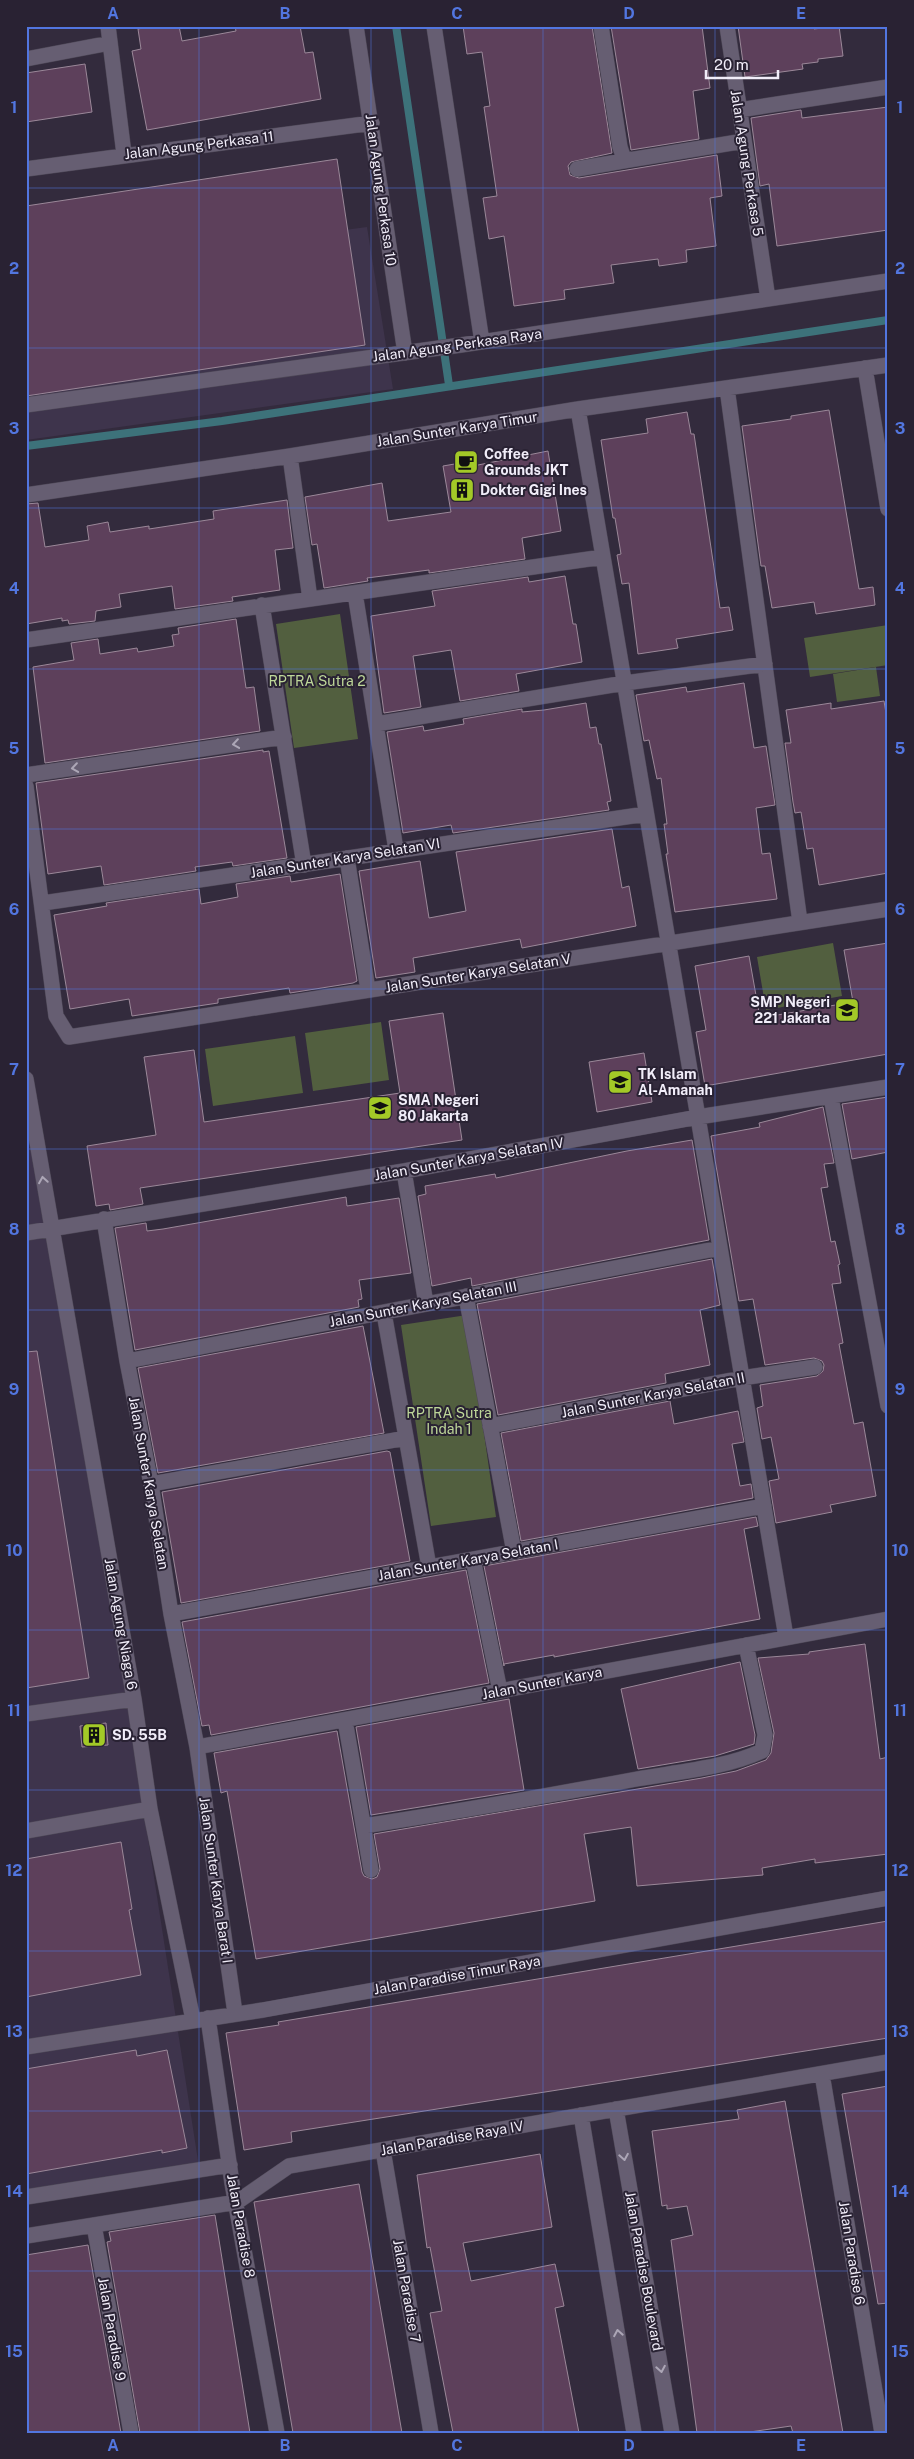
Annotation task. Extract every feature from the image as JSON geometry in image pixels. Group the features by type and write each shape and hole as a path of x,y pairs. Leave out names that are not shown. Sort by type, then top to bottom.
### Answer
{"street":[{"path":"108,26 124,154"},
{"name":"Jalan Agung Perkasa 10","path":"356,26 405,353"},
{"path":"434,26 482,342"},
{"path":"601,26 620,147 623,156 628,160"},
{"name":"Jalan Agung Perkasa 5","path":"726,26 768,299"},
{"path":"26,60 110,43"},
{"path":"739,110 888,87"},
{"name":"Jalan Agung Perkasa 11","path":"26,168 372,123"},
{"path":"577,168 744,142"},
{"name":"Jalan Agung Perkasa Raya","path":"26,406 482,342 888,281"},
{"name":"Jalan Sunter Karya Timur","path":"26,495 290,456 578,409 888,364"},
{"path":"865,368 888,509"},
{"path":"727,388 800,922"},
{"path":"578,409 786,1637"},
{"path":"290,456 310,599"},
{"path":"26,640 603,557"},
{"path":"355,593 396,850"},
{"path":"262,605 304,865"},
{"path":"376,724 625,683 765,664"},
{"path":"26,775 284,737"},
{"path":"26,786 43,903"},
{"name":"Jalan Sunter Karya Selatan VI","path":"43,903 646,814"},
{"path":"347,858 368,990"},
{"name":"Jalan Sunter Karya Selatan V","path":"43,903 56,1016 68,1036 888,909"},
{"path":"26,1079 51,1228"},
{"name":"Jalan Sunter Karya Selatan IV","path":"26,1233 404,1171 698,1117 888,1087"},
{"path":"831,1097 883,1355 888,1406"},
{"path":"404,1171 426,1304"},
{"name":"Jalan Sunter Karya Selatan","path":"104,1219 127,1361 151,1484 172,1614 197,1747"},
{"name":"Jalan Agung Niaga 6","path":"51,1228 134,1699 150,1809 193,2020"},
{"name":"Jalan Sunter Karya Selatan III","path":"127,1361 720,1248"},
{"path":"466,1296 514,1552"},
{"path":"384,1313 429,1567"},
{"name":"Jalan Sunter Karya Selatan II","path":"490,1426 742,1378 816,1367"},
{"path":"151,1484 406,1438"},
{"name":"Jalan Sunter Karya Selatan I","path":"172,1614 764,1506"},
{"path":"473,1559 500,1691"},
{"name":"Jalan Sunter Karya","path":"197,1747 888,1619"},
{"path":"364,1826 488,1806 750,1757 762,1751 765,1734 746,1645"},
{"path":"26,1714 134,1699"},
{"path":"344,1720 371,1870"},
{"name":"Jalan Sunter Karya Barat I","path":"197,1747 235,2014"},
{"path":"26,1831 150,1809"},
{"name":"Jalan Paradise Timur Raya","path":"26,2047 235,2014 888,1898"},
{"name":"Jalan Paradise 8","path":"208,2018 230,2165 277,2433"},
{"name":"Jalan Paradise Raya IV","path":"26,2236 237,2202 289,2166 888,2062"},
{"name":"Jalan Paradise 6","path":"822,2074 882,2433"},
{"name":"Jalan Paradise Boulevard","path":"616,2109 672,2433"},
{"path":"581,2115 634,2433"},
{"name":"Jalan Paradise 7","path":"383,2150 431,2433"},
{"path":"26,2197 230,2165"},
{"name":"Jalan Paradise 9","path":"94,2225 131,2433"}],"shaded area":[{"path":"367,227 393,389 26,440 26,273"},
{"path":"26,1053 199,2167 26,2195"}],"green space":[{"name":"RPTRA Sutra 2","path":"340,614 358,739 294,748 276,624"},
{"path":"888,625 888,665 810,677 804,638"},
{"path":"876,667 880,696 837,702 833,674"},
{"path":"833,943 842,996 766,1010 757,957"},
{"path":"381,1022 389,1080 313,1091 305,1033"},
{"path":"295,1036 303,1093 213,1106 205,1049"},
{"name":"RPTRA Sutra Indah 1","path":"467,1315 496,1517 431,1526 401,1325"}],"building":[{"path":"154,26 179,26 182,41 236,31 235,26 300,26 305,53 313,52 321,99 147,130 132,51 141,49 138,29"},
{"path":"463,26 592,26 612,153 571,162 568,166 570,175 579,178 717,155 722,196 710,198 716,246 686,250 687,262 659,266 658,259 611,265 614,283 564,290 565,299 514,306 504,236 489,239 483,198 497,196 484,107 490,106 482,52 467,54"},
{"path":"611,26 702,26 710,88 693,91 699,139 631,150"},
{"path":"738,26 814,26 814,29 839,26 843,56 818,59 818,62 802,64 803,69 745,77"},
{"path":"85,64 92,112 26,122 26,73"},
{"path":"888,107 888,230 777,246 769,184 760,186 751,118 801,110 802,118"},
{"path":"337,159 365,345 26,396 26,206"},
{"path":"829,410 859,589 873,587 875,605 816,614 814,602 772,608 765,566 761,566 742,426 791,419 791,416"},
{"path":"687,412 691,434 694,434 720,608 729,607 733,630 676,639 678,648 638,654 629,583 622,584 617,555 621,554 615,518 613,518 601,440 648,433 646,419"},
{"path":"548,451 561,531 522,538 525,559 429,573 429,570 367,578 368,581 324,588 317,544 312,545 305,497 382,483 388,521 451,512 443,466 472,461 473,466"},
{"path":"287,500 293,548 275,550 280,590 232,597 233,601 175,609 172,586 119,594 121,607 96,611 95,621 69,624 68,620 62,621 62,618 26,624 26,504 38,503 45,547 89,540 87,526 108,522 110,532 149,526 149,529 214,519 213,511"},
{"path":"565,576 582,662 516,674 519,691 460,701 451,650 413,656 421,707 384,713 371,616 435,606 432,591 528,577 529,582"},
{"path":"236,619 246,688 254,687 260,731 45,763 33,667 74,660 71,643 98,639 100,654 137,648 138,652 174,646 172,635 179,634 178,628"},
{"path":"744,683 754,748 766,746 775,805 756,808 762,854 770,853 777,899 675,912 666,854 668,854 664,824 667,824 661,778 657,779 649,740 644,741 636,695 686,687 687,692"},
{"path":"884,701 888,726 888,873 819,885 813,848 807,849 801,812 795,813 785,743 791,743 786,710 831,703 831,709"},
{"path":"586,703 590,728 596,727 599,744 601,744 611,801 607,802 609,810 453,833 451,825 403,833 387,732 423,726 424,731 464,724 463,719 522,709 522,712 544,710"},
{"path":"263,750 263,752 269,751 287,858 233,866 232,862 195,867 196,871 104,885 101,866 48,874 36,783"},
{"path":"612,829 622,888 629,886 636,926 522,948 520,939 413,958 415,972 376,978 359,871 420,861 429,918 466,911 456,852"},
{"path":"340,874 357,981 353,983 290,993 289,988 218,999 218,1003 132,1016 129,999 70,1009 54,915 107,906 106,903 199,889 201,904 238,897 236,884 290,876 291,882"},
{"name":"SMP Negeri 221 Jakarta","path":"888,943 888,1054 705,1086 696,1032 706,1030 695,966 749,956 760,1018 853,1002 844,950"},
{"name":"SMA Negeri 80 Jakarta","path":"443,1013 462,1140 140,1188 143,1204 110,1210 109,1204 96,1206 87,1146 156,1135 144,1057 194,1050 204,1122 400,1093 389,1021"},
{"name":"TK Islam Al-Amanah","path":"644,1053 652,1102 597,1112 589,1062"},
{"path":"888,1097 888,1152 852,1159 842,1104"},
{"path":"823,1107 834,1163 824,1164 828,1187 821,1188 831,1242 835,1241 840,1264 838,1265 841,1283 832,1284 843,1343 839,1344 854,1424 863,1422 876,1496 830,1505 832,1512 776,1523 769,1481 779,1479 771,1437 762,1439 757,1408 763,1406 760,1385 817,1376 823,1371 824,1365 822,1361 814,1358 765,1365 753,1299 739,1301 711,1136 760,1127 759,1123"},
{"path":"692,1140 709,1240 472,1286 471,1278 432,1286 418,1196 426,1194 425,1186 495,1174 496,1178 627,1151"},
{"path":"346,1197 347,1206 399,1198 411,1273 359,1280 362,1299 358,1300 359,1307 135,1350 115,1228 146,1223 147,1231 163,1229"},
{"path":"712,1259 720,1305 700,1310 710,1365 665,1374 666,1383 498,1415 477,1304"},
{"path":"363,1326 384,1433 158,1473 138,1368"},
{"path":"37,1351 89,1678 26,1688 26,1352"},
{"path":"670,1401 674,1424 738,1411 744,1442 732,1444 740,1486 751,1484 753,1498 521,1541 501,1433"},
{"path":"387,1451 390,1452 410,1561 181,1603 162,1492"},
{"path":"756,1517 758,1526 744,1529 760,1619 554,1657 554,1655 504,1664 504,1666 484,1566"},
{"path":"466,1570 489,1683 211,1735 209,1725 202,1726 182,1622"},
{"path":"865,1644 880,1759 888,1757 888,1854 815,1863 815,1859 762,1868 763,1875 637,1886 631,1827 584,1834 595,1901 256,1959 227,1791 221,1793 214,1753 337,1731 362,1872 364,1876 372,1879 377,1877 380,1869 374,1834 702,1778 736,1771 766,1760 771,1753 774,1733 758,1658 809,1654 809,1652"},
{"path":"740,1662 755,1735 754,1744 715,1756 638,1769 621,1689"},
{"path":"509,1699 524,1790 371,1815 356,1727"},
{"name":"SD. 55B","path":"106,1723 108,1745 82,1747 80,1726"},
{"path":"121,1842 132,1909 129,1910 141,1975 26,1997 26,1859"},
{"path":"888,1921 888,2038 291,2132 292,2142 244,2150 226,2033 279,2025 278,2022"},
{"path":"136,2050 137,2056 167,2050 187,2148 162,2153 162,2150 26,2174 26,2069"},
{"path":"888,2086 888,2303 878,2304 842,2094"},
{"path":"785,2101 843,2433 793,2433 791,2426 743,2433 697,2433 671,2240 693,2235 687,2206 667,2209 667,2205 662,2206 652,2131 739,2119 737,2110"},
{"path":"540,2154 552,2227 463,2243 471,2281 555,2264 564,2306 555,2308 579,2433 453,2433 430,2313 442,2311 430,2247 427,2248 417,2175"},
{"path":"359,2184 402,2433 293,2433 254,2202"},
{"path":"215,2215 250,2433 140,2433 107,2242 111,2241 109,2232"},
{"path":"88,2245 121,2433 26,2433 26,2255"}],"waterway":[{"path":"396,26 449,385"},
{"path":"26,446 222,421 888,320"}],"place":[{"name":"Coffee Grounds JKT","path":"466,462"},
{"name":"Dokter Gigi Ines","path":"462,490"},
{"name":"SMP Negeri 221 Jakarta","path":"847,1010"},
{"name":"TK Islam Al-Amanah","path":"620,1082"},
{"name":"SMA Negeri 80 Jakarta","path":"380,1108"},
{"name":"SD. 55B","path":"94,1735"}]}
